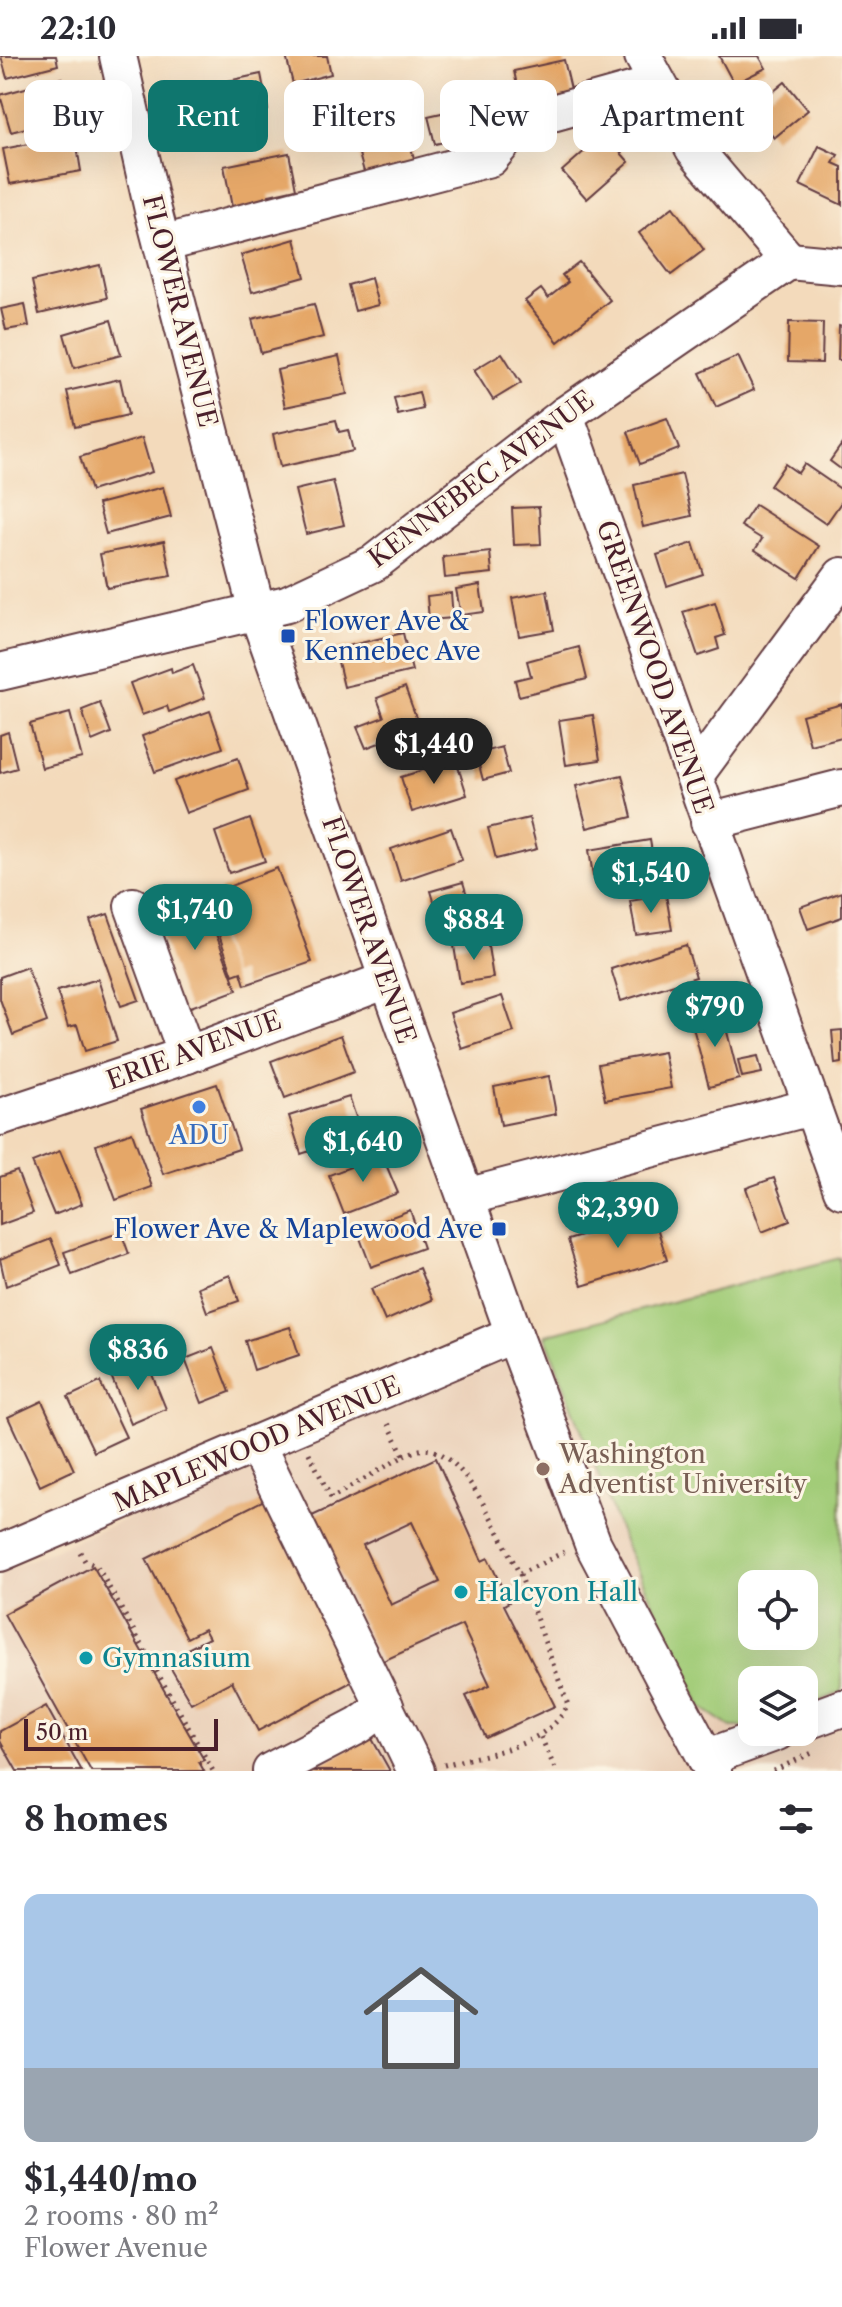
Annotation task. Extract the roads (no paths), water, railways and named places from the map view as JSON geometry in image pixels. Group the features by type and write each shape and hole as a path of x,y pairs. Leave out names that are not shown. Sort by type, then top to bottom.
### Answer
{"street":[{"name":"FLOWER AVENUE","path":"118,56 162,244 257,611 514,1334 592,1539 710,1764"},
{"path":"162,244 490,158 520,122 650,70 694,149 789,261 842,266"},
{"name":"KENNEBEC AVENUE","path":"0,672 287,604 374,563 565,415 789,261"},
{"name":"GREENWOOD AVENUE","path":"565,415 842,1190"},
{"path":"695,775 842,576"},
{"path":"709,822 842,788"},
{"path":"133,906 187,1055"},
{"name":"ERIE AVENUE","path":"0,1117 187,1055 387,980"},
{"path":"466,1197 811,1107"},
{"name":"MAPLEWOOD AVENUE","path":"0,1553 514,1334"},
{"path":"256,1444 385,1706 427,1769"},
{"path":"271,1771 359,1725 385,1706"},
{"path":"818,1717 842,1708"},
{"path":"710,1764 748,1746"}],"place":[{"name":"Flower Ave & Kennebec Ave","path":"288,636"},
{"name":"ADU","path":"199,1107"},
{"name":"Flower Ave & Maplewood Ave","path":"499,1229"},
{"name":"Washington Adventist University","path":"543,1469"},
{"name":"Halcyon Hall","path":"461,1592"},
{"name":"Gymnasium","path":"86,1658"}]}
